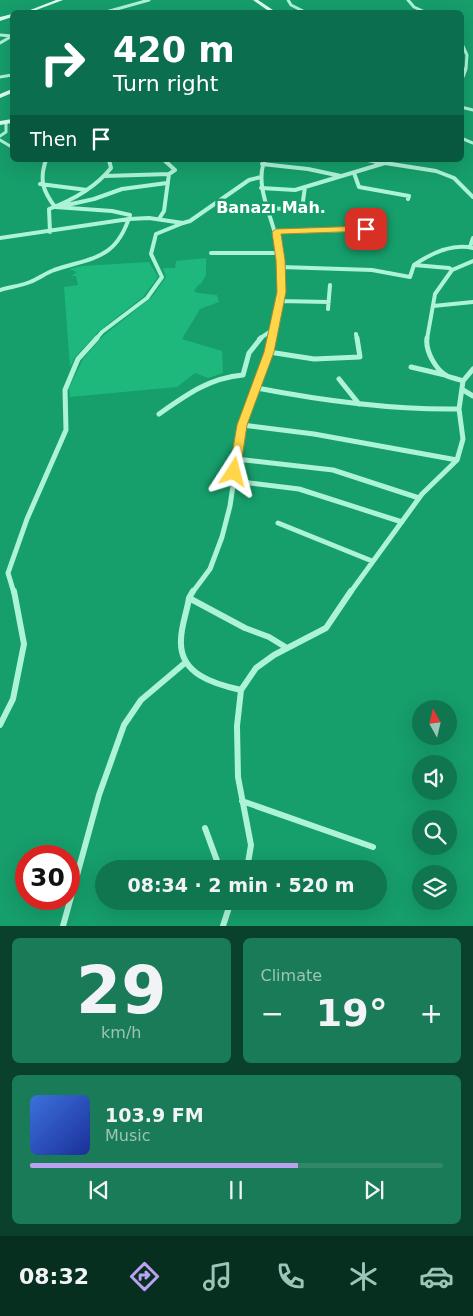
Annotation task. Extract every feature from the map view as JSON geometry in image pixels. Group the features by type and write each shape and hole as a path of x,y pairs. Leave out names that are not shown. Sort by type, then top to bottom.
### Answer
{"main road":[{"path":"34,10 61,0"},
{"path":"255,0 270,10"}],"street":[{"path":"113,10 149,0"},
{"path":"288,0 291,5 301,10"},
{"path":"408,0 414,7 421,10"},
{"path":"464,46 468,64 464,74"},
{"path":"0,136 6,132 6,122"},
{"path":"0,140 10,146"},
{"path":"0,290 28,282 53,270 87,263 97,258 122,239 130,219 130,215 109,210 79,211 55,207 42,190 40,184 46,162"},
{"path":"55,207 88,190 105,176 111,168 110,162"},
{"path":"159,219 164,211 167,183 170,174 175,170 166,162"},
{"path":"241,690 214,685 194,674 186,662 181,645 182,626 188,611 189,598 210,569 227,520 242,425 269,352 280,301 281,267 276,232 261,188 261,177 264,162 342,176"},
{"path":"379,162 436,171 454,178 473,197"},
{"path":"261,188 284,190 305,187 385,163"},
{"path":"354,173 359,187 409,196 408,199"},
{"path":"105,176 170,174"},
{"path":"0,726 13,700 24,644 14,590 8,573 27,519 66,430 65,390 78,359 102,332 147,298 162,277 151,254 156,234 195,218 249,180 261,177"},
{"path":"50,232 49,209 94,199 122,189 167,183"},
{"path":"40,184 88,190"},
{"path":"269,209 302,208 305,187"},
{"path":"0,238 130,219 159,219 183,223"},
{"path":"276,232 353,228 378,229"},
{"path":"281,267 372,270 410,277 414,265 420,259 452,248 472,248 473,238"},
{"path":"212,254 279,253"},
{"path":"448,376 442,372 430,356 426,343 435,294 452,270 473,261"},
{"path":"414,265 452,270"},
{"path":"328,309 330,285"},
{"path":"280,301 329,302"},
{"path":"433,306 473,302"},
{"path":"159,414 209,380 227,375 243,375 247,354 255,341 274,329"},
{"path":"269,352 322,359 360,357 356,334"},
{"path":"411,367 463,381"},
{"path":"248,860 251,845 238,777 237,726 241,690 256,668 274,655 326,628 372,561 420,498 457,460 463,439 459,409 463,381 473,369"},
{"path":"339,379 359,404"},
{"path":"257,388 401,409 459,409"},
{"path":"463,390 473,396"},
{"path":"242,425 314,434 457,460"},
{"path":"236,458 332,470 420,498"},
{"path":"233,481 299,489 402,522"},
{"path":"278,523 372,561"},
{"path":"189,598 288,648"},
{"path":"63,926 99,795 124,725 141,700 186,662"},
{"path":"242,801 373,848"},
{"path":"205,828 217,860"},
{"path":"223,926 228,910"}],"green space":[{"path":"206,258 206,275 194,291 217,295 219,302 200,309 182,339 222,351 223,373 208,378 195,373 177,387 70,397 69,388 83,359 103,336 152,297 166,277 163,268 175,268 176,261"},
{"path":"149,262 158,277 143,297 99,331 75,357 70,367 64,287 78,285 76,276 71,276 77,272 69,269 82,266"}],"district":[{"name":"Banazı Mah.","path":"271,207"}],"route":[{"path":"234,472 242,425 269,352 281,292 280,260 276,232 366,229"}]}
